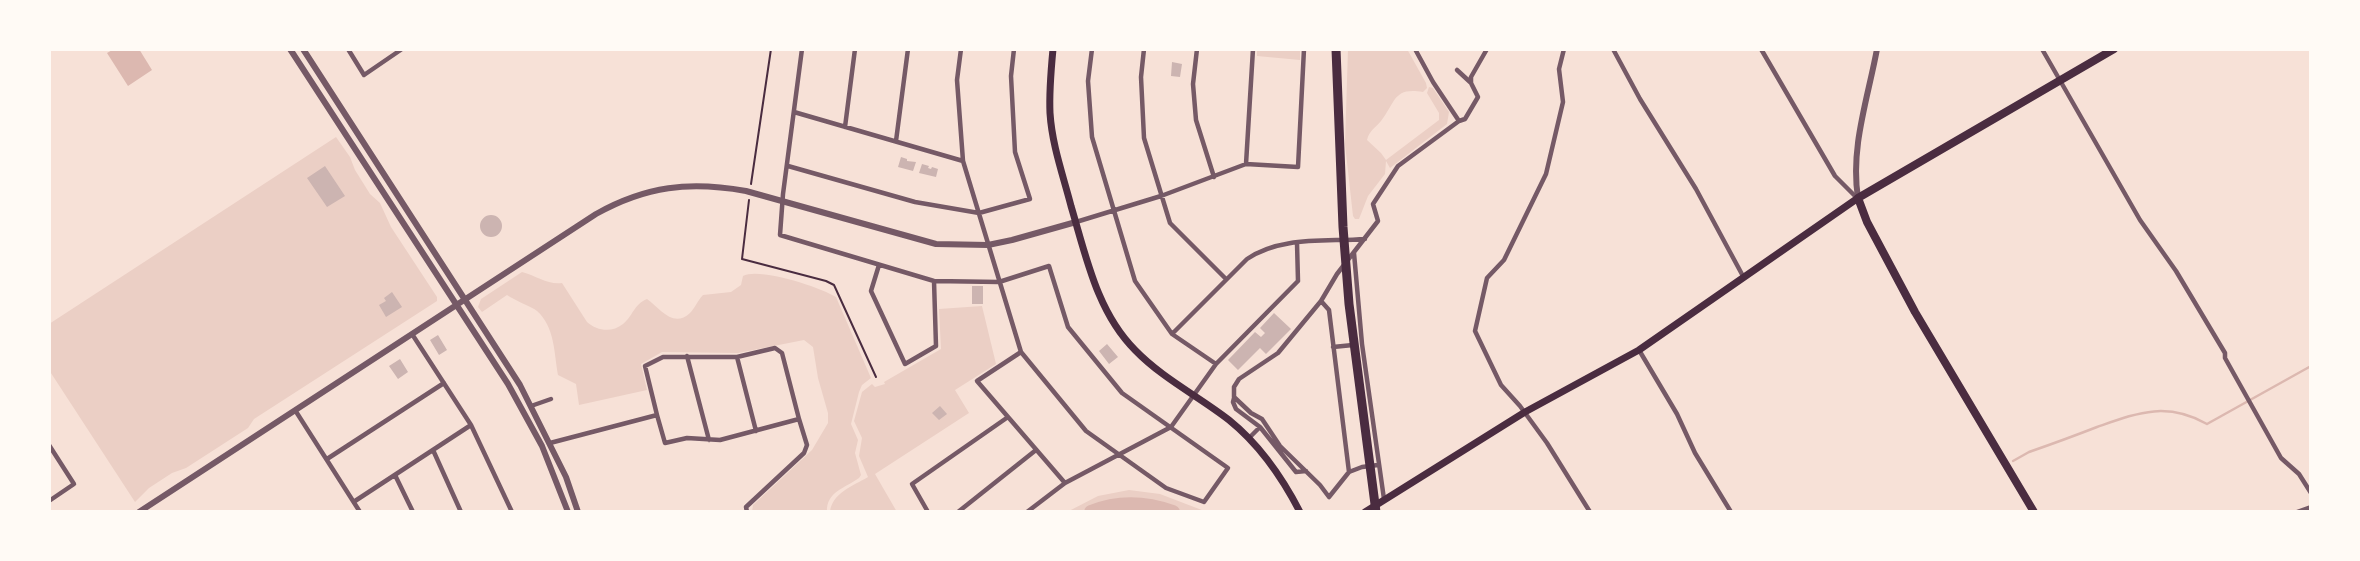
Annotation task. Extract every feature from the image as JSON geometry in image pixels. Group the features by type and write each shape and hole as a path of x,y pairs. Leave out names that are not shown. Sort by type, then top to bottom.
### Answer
{"highway":[{"path":"1336,49 1349,304 1376,512"},
{"path":"2034,512 1915,312 1867,222 1858,198 2115,49"}],"main road":[{"path":"1053,49 1050,72 1052,132 1076,222 1098,290 1113,322 1149,363 1249,438 1278,474 1300,512"},
{"path":"1365,512 1525,412 1639,350 1858,198"}],"street":[{"path":"289,49 508,384 555,474 568,512"},
{"path":"303,49 531,406 566,477 578,512"},
{"path":"348,49 364,75 402,49"},
{"path":"802,49 780,235 934,281 999,282 1049,267 1068,327 1122,393 1228,468 1204,502 1166,488 1086,431 1021,352 999,282 963,161 957,80 961,49"},
{"path":"845,127 855,49"},
{"path":"896,142 908,49"},
{"path":"788,166 915,202 979,213 1030,199 1015,152 1011,76 1014,49"},
{"path":"1092,49 1088,80 1092,137 1135,281 1172,334 1216,364"},
{"path":"1144,49 1140,78 1144,138 1170,223 1226,279"},
{"path":"1198,49 1193,84 1196,120 1214,177"},
{"path":"1246,164 1253,49"},
{"path":"139,512 596,214 636,195 672,187 720,186 936,244 988,244 1012,240 1161,196 1246,164 1298,167 1304,49"},
{"path":"1415,49 1459,121"},
{"path":"1471,83 1471,77 1487,49"},
{"path":"1564,49 1559,69 1563,102 1544,183 1504,260 1487,278 1476,323 1478,339 1501,385 1548,443 1590,512"},
{"path":"1613,49 1640,99 1696,189 1744,278"},
{"path":"1761,49 1835,176 1858,198"},
{"path":"1858,198 1855,171 1858,141 1877,49"},
{"path":"2042,49 2140,220 2197,305 2281,458 2299,474 2311,493"},
{"path":"1306,471 1296,472 1260,427 1236,409 1233,402 1234,387 1243,374 1278,353 1321,301 1378,221 1373,204 1398,166 1465,119 1478,97 1471,83 1457,70"},
{"path":"794,112 963,161"},
{"path":"1172,334 1258,251 1297,243 1365,239"},
{"path":"1027,512 1065,483 1171,426 1216,364 1298,281 1297,243"},
{"path":"1354,253 1362,344 1384,500"},
{"path":"878,265 871,291 905,364 936,346 934,281"},
{"path":"1321,301 1329,310 1349,472"},
{"path":"411,333 471,425 512,512"},
{"path":"1333,347 1362,344"},
{"path":"747,512 746,508 804,453 807,445 782,352 775,348 737,357 663,357 645,366 665,443 687,438 720,440 799,419"},
{"path":"1639,350 1677,414 1695,453 1731,512"},
{"path":"1021,352 977,381 1065,483"},
{"path":"687,356 709,440"},
{"path":"737,357 756,431"},
{"path":"327,459 444,383"},
{"path":"1234,397 1262,419 1280,446 1329,497 1349,472 1378,465"},
{"path":"531,406 551,399"},
{"path":"295,410 360,512"},
{"path":"550,443 657,415"},
{"path":"928,512 912,484 1008,417"},
{"path":"355,501 471,425"},
{"path":"1249,438 1260,427"},
{"path":"49,445 74,484 49,500"},
{"path":"433,450 461,512"},
{"path":"958,512 1037,450"},
{"path":"394,475 413,512"},
{"path":"2297,512 2311,507"}],"path":[{"path":"752,173 771,49"},
{"path":"748,210 742,260 834,285 876,377"}],"shaded area":[{"path":"114,49 139,49 152,70 128,86 107,53"},
{"path":"1257,49 1300,49 1300,60 1257,56"},
{"path":"1348,49 1407,49 1426,83 1427,88 1423,92 1406,92 1396,97 1369,134 1367,140 1386,160 1439,120 1439,113 1427,93 1429,87 1433,88 1449,112 1447,124 1390,168 1386,161 1385,174 1368,196 1359,219 1353,216 1345,144"},
{"path":"336,137 370,194 380,203 391,227 437,297 437,301 254,419 248,428 149,488 135,502 49,370 49,324"},
{"path":"522,272 562,283 587,322 605,330 623,324 639,304 647,299 672,318 684,317 692,311 703,295 731,292 741,285 743,276 751,274 790,279 836,297 871,378 862,385 851,424 858,440 855,453 861,475 833,495 827,512 752,512 753,505 812,450 828,423 813,347 804,340 738,353 662,352 641,364 647,390 579,405 576,384 558,375 550,332 537,311 507,295 482,312 478,307 481,299"},
{"path":"982,306 996,364 955,390 969,413 875,474 897,512 830,512 839,495 868,477 859,456 862,438 854,421 862,392 872,384 875,387 885,384 884,382 941,349 939,309"},
{"path":"1129,490 1160,494 1207,512 1178,511 1132,499 1067,512 1098,496"},
{"path":"1133,507 1160,512 1101,512"}],"building":[{"path":"1172,62 1182,64 1180,77 1171,76"},
{"path":"901,157 916,162 913,171 898,167"},
{"path":"922,164 938,169 936,177 919,173"},
{"path":"325,166 345,196 327,207 307,178"},
{"path":"491,215 499,218 502,226 499,234 491,237 483,234 480,226 483,218"},
{"path":"972,286 983,286 983,304 972,304"},
{"path":"392,292 402,307 386,317 379,305 386,301 384,298"},
{"path":"1274,313 1291,329 1266,354 1260,348 1238,370 1228,360 1255,332 1261,337 1265,333 1260,328"},
{"path":"438,335 447,350 439,355 430,340"},
{"path":"1107,344 1118,357 1109,364 1099,351"},
{"path":"400,359 408,372 398,379 389,366"},
{"path":"940,406 947,414 939,420 932,413"}],"waterway":[{"path":"2013,461 2029,452 2139,414 2165,411 2192,417 2207,424 2311,366"},
{"path":"1091,512 1132,504 1173,512"}]}
